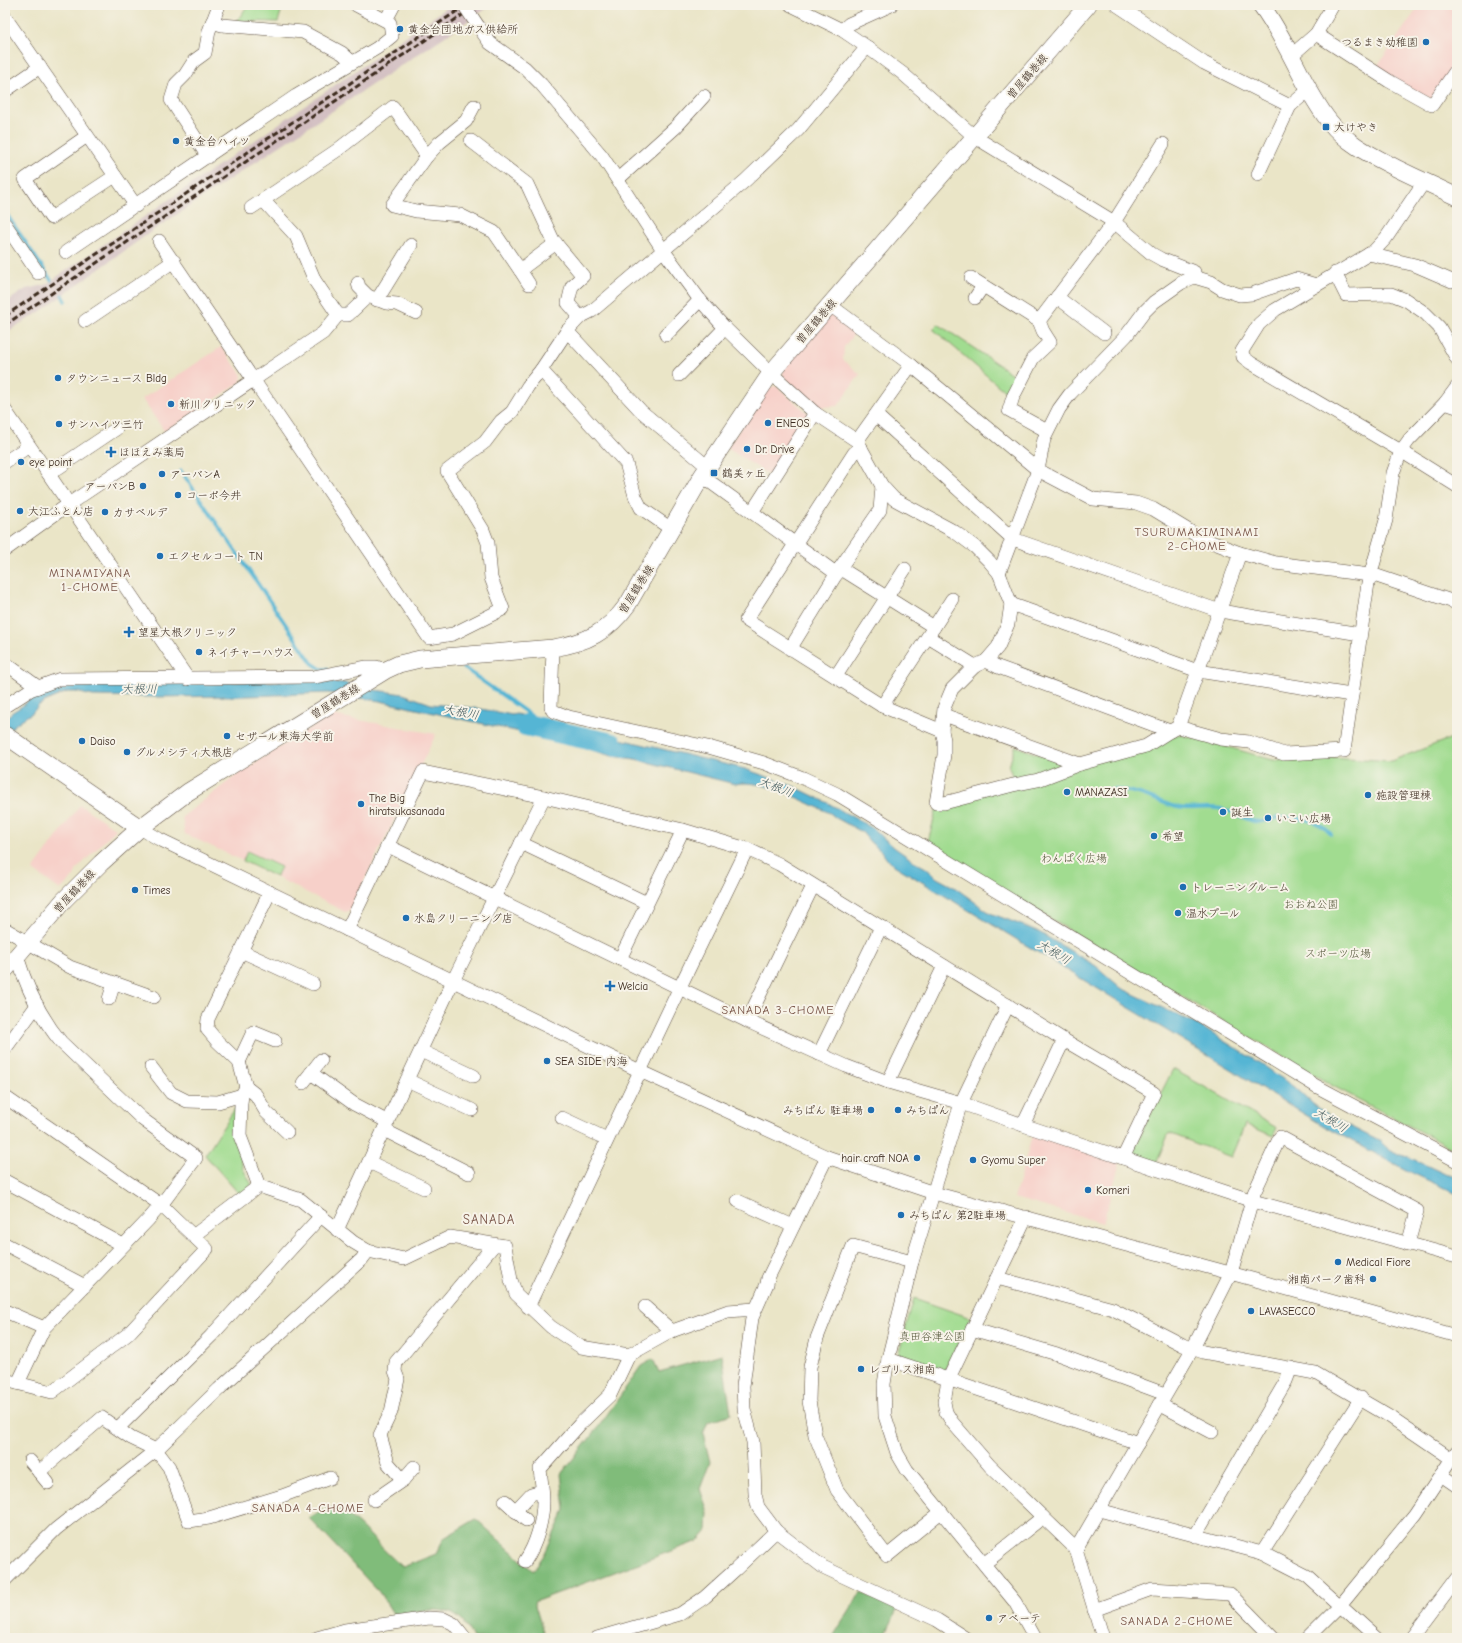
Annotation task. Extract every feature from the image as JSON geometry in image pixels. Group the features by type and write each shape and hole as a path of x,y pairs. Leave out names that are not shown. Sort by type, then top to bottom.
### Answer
{"main road":[{"name":"曽屋鶴巻線","path":"5,970 64,900 101,863 140,828 188,792 383,672 398,664 420,659 573,645 588,639 614,622 628,604 705,471 771,373 1088,5"},
{"path":"1261,5 1292,55 1329,120 1351,143 1366,153 1457,197"},
{"path":"7,739 140,828"}],"street":[{"path":"208,157 171,100 176,84 185,75 194,61 205,53 209,31 219,5"},
{"path":"66,252 136,206 296,96 377,48 392,36 390,23 356,5"},
{"path":"386,20 394,5"},
{"path":"464,5 490,43 525,68 541,84 602,156 662,250 700,300 725,328 815,413 859,444 882,486 894,499 955,532 975,547 999,573 1011,604 1008,624 998,647 952,689 944,708 942,731 944,740 944,754 936,804 944,804 1013,785 1038,780 1080,764 1146,746 1174,729 1198,671 1240,553"},
{"path":"791,5 842,30 902,73 974,137 1114,222 1152,254 1194,272 1194,277"},
{"path":"842,30 849,24 891,5"},
{"path":"1117,5 1204,63 1290,106"},
{"path":"1292,55 1316,34 1333,5"},
{"path":"5,16 136,206"},
{"path":"212,22 222,25 303,32 342,53 352,62"},
{"path":"1316,34 1390,81 1432,105 1457,69"},
{"path":"159,241 429,638 453,634 503,609 491,578 488,543 483,530 447,471 485,442 501,421 516,407 528,386 542,370 567,331 580,317 592,311 746,180 798,130 867,47"},
{"path":"5,91 40,67"},
{"path":"1258,174 1290,106 1310,89"},
{"path":"618,179 680,131 704,96"},
{"path":"251,208 336,151 398,102 427,156"},
{"path":"474,106 466,121 439,143 427,156 392,205 416,211 460,215 494,232 529,284"},
{"path":"87,136 25,179 51,218 115,176"},
{"path":"471,141 527,184 556,244 583,276 572,286 568,303 580,317"},
{"path":"1039,321 1114,222 1163,144"},
{"path":"1424,182 1386,238 1369,254 1275,310 1259,324 1242,351 1243,357 1251,363 1401,451 1457,486"},
{"path":"263,200 296,236 315,281 338,315"},
{"path":"5,224 38,273"},
{"path":"520,270 556,244"},
{"path":"338,315 348,315 373,298 411,246"},
{"path":"1369,254 1415,265 1452,281 1457,279"},
{"path":"86,321 174,261"},
{"path":"1335,273 1346,295 1391,294 1406,300 1425,313 1439,327 1457,359"},
{"path":"999,573 1038,470 1044,439 1059,409 1070,394 1126,336 1144,312 1154,302 1181,283 1194,277 1211,282 1222,290 1240,295 1252,294 1296,279 1316,285"},
{"path":"971,278 1039,321 1042,331 1050,342 1033,358 1013,397 1009,410 1048,431"},
{"path":"358,283 359,287 373,298 397,304 416,313"},
{"path":"975,298 983,286"},
{"path":"1057,297 1104,333"},
{"path":"666,335 700,300"},
{"path":"830,305 911,365 1038,470 1093,499 1136,503 1153,509 1201,538 1240,553 1276,563 1377,576 1457,603"},
{"path":"5,550 69,504 323,334 338,315"},
{"path":"679,375 725,328"},
{"path":"567,331 641,412 752,512 795,544 838,571 887,597 931,632 981,663 998,667 1174,729 1221,739 1249,742 1284,754 1344,751 1360,634 1370,575 1386,520 1393,473 1401,451 1409,440 1451,405 1457,387"},
{"path":"911,365 876,415 854,453 746,620 882,706 942,731"},
{"path":"542,370 626,463 635,496 641,508 671,529"},
{"path":"5,410 188,679"},
{"path":"752,512 815,413"},
{"path":"876,415 1013,538 1220,611 1360,634"},
{"path":"49,474 116,429"},
{"path":"5,462 29,446"},
{"path":"790,649 838,571 880,510 882,486"},
{"path":"836,676 905,569"},
{"path":"882,706 952,599"},
{"path":"1011,604 1198,671 1351,695"},
{"path":"553,648 550,707 553,711 569,717 712,748 764,763 803,778 837,794 1316,1086 1457,1161"},
{"path":"5,662 38,687"},
{"path":"5,706 30,690 60,679 314,677 376,667 383,672"},
{"path":"944,715 1080,764"},
{"path":"347,930 424,772 544,797 683,830 747,850 779,864 1064,1040 1154,1093 1123,1158"},
{"path":"337,1230 453,981 544,797"},
{"path":"140,828 159,839 640,1071 827,1157 934,1193 1457,1336"},
{"path":"620,959 683,830"},
{"path":"522,843 647,903"},
{"path":"388,846 680,987 747,1021 819,1054 888,1082 961,1103 1252,1201 1457,1258"},
{"path":"528,1306 747,850"},
{"path":"747,1021 814,886"},
{"path":"239,1062 207,1029 208,1019 270,892"},
{"path":"819,1054 881,927"},
{"path":"5,929 70,967 154,997"},
{"path":"241,951 312,984"},
{"path":"17,956 37,1005 50,1029 61,1042 142,1119 196,1158 161,1205 44,1328 18,1383"},
{"path":"888,1082 944,966"},
{"path":"109,999 114,983"},
{"path":"5,1049 37,1005"},
{"path":"1008,1005 961,1103 912,1262 888,1359 884,1384 884,1404 885,1416 892,1442 907,1470 985,1563 1015,1602 1035,1638"},
{"path":"259,1186 240,1136 244,1091 239,1062 253,1032 275,1041"},
{"path":"1023,1125 1064,1040"},
{"path":"421,1051 474,1076"},
{"path":"321,1060 307,1078 354,1104 386,1126 426,1145 462,1166"},
{"path":"151,1067 171,1093 187,1101 218,1102 244,1091 256,1095 266,1112 287,1132"},
{"path":"407,1080 466,1103"},
{"path":"5,1097 161,1205 207,1250 128,1334 52,1392 5,1380"},
{"path":"562,1118 607,1139"},
{"path":"1076,1549 1193,1348 1231,1273 1254,1193 1280,1137 1417,1211 1408,1244"},
{"path":"827,1157 768,1278 767,1284 752,1318 744,1386 744,1409 753,1442 755,1494 758,1507 776,1531 823,1567 937,1620 965,1638"},
{"path":"369,1162 424,1188"},
{"path":"5,1181 123,1245"},
{"path":"193,1236 259,1186"},
{"path":"259,1186 301,1200 337,1230 368,1251 404,1259 450,1237 505,1246 511,1280 516,1294 551,1327 580,1347 629,1355"},
{"path":"738,1200 793,1226"},
{"path":"118,1428 211,1336 321,1216"},
{"path":"1026,1217 948,1380 944,1402 946,1412 952,1422 990,1466 1076,1549 1103,1638"},
{"path":"5,1244 85,1286"},
{"path":"403,1480 388,1463 380,1435 391,1412 398,1379 395,1371 396,1362 494,1245"},
{"path":"912,1262 853,1246 817,1338 810,1367 809,1401 815,1435 836,1490 887,1556 941,1512"},
{"path":"5,1580 56,1529 156,1450 219,1389 362,1259 368,1251"},
{"path":"998,1278 1113,1310 1183,1345 1202,1352 1315,1373 1361,1398 1454,1455 1415,1514 1340,1606 1308,1638"},
{"path":"645,1307 672,1331"},
{"path":"525,1561 530,1554 540,1522 543,1501 540,1469 580,1424 610,1395 629,1355 672,1331 728,1311 755,1309"},
{"path":"5,1311 44,1328"},
{"path":"972,1329 1057,1354 1162,1399 1212,1432"},
{"path":"888,1359 1138,1443"},
{"path":"1195,1536 1286,1381 1291,1368"},
{"path":"1262,1553 1361,1398"},
{"path":"39,1472 102,1418 131,1438 156,1450 169,1467 189,1521 209,1518 282,1496 330,1478"},
{"path":"30,1461 48,1483"},
{"path":"374,1500 403,1480 414,1467"},
{"path":"1441,1475 1457,1486"},
{"path":"515,1511 531,1494 542,1491"},
{"path":"505,1501 526,1520"},
{"path":"1099,1510 1262,1553 1307,1576 1376,1638"},
{"path":"985,1563 1043,1517"},
{"path":"597,1638 680,1614 705,1597 776,1531"},
{"path":"1412,1638 1457,1578"},
{"path":"1094,1610 1152,1589 1230,1594 1273,1638"},
{"path":"317,1638 345,1630 429,1618 444,1619 454,1624 464,1638"}],"shaded area":[{"path":"451,5 492,5 152,231 38,313 5,333 5,303 26,289 45,285"},
{"name":"つるまき幼稚園","path":"1420,5 1457,5 1457,64 1433,98 1427,98 1375,69"},
{"path":"832,312 856,331 844,347 843,360 860,374 838,406 819,407 783,377 783,367"},
{"path":"221,347 242,375 241,382 165,432 142,399"},
{"path":"776,386 810,415 771,476 727,448 767,388"},
{"path":"331,715 436,734 350,910 345,912 276,877 280,867 248,852 243,861 185,834 182,817 242,771"},
{"path":"80,805 116,829 77,869 74,876 60,890 33,870"},
{"path":"1033,1133 1120,1162 1103,1223 1014,1198"}],"green space":[{"path":"248,5 283,5 278,22 237,21"},
{"path":"938,324 1018,378 1009,395 933,329"},
{"name":"おおね公園","path":"1171,735 1180,735 1204,740 1273,760 1332,757 1391,761 1457,736 1457,1151 1333,1086 929,847 928,841 937,808"},
{"path":"1015,746 1065,764 1064,767 1014,781 1009,767"},
{"path":"247,851 281,867 276,877 243,861"},
{"path":"1173,1069 1277,1128 1273,1136 1245,1124 1231,1157 1169,1133 1156,1163 1134,1155 1132,1151"},
{"path":"238,1104 236,1136 243,1169 252,1185 240,1195 205,1155"},
{"name":"真田谷津公園","path":"914,1298 971,1318 945,1369 941,1371 902,1358 898,1355"},
{"path":"722,1354 731,1414 708,1422 703,1434 710,1462 700,1489 708,1512 707,1531 698,1541 534,1602 545,1638 473,1638 459,1618 443,1611 426,1610 394,1615 379,1592 309,1518 327,1507 340,1510 358,1524 403,1567 436,1554 444,1538 476,1519 533,1571 544,1555 565,1510 561,1474 597,1429 641,1366 653,1359 659,1372"},
{"path":"861,1592 897,1610 884,1638 834,1638 834,1635"}],"water":[{"path":"311,681 345,683 361,688 403,694 431,704 476,708 512,715 516,714 550,722 552,729 558,733 605,741 612,737 745,769 793,786 828,803 872,828 895,848 990,913 1037,931 1096,966 1121,988 1198,1025 1263,1065 1298,1090 1313,1104 1331,1117 1381,1142 1393,1152 1402,1154 1445,1174 1457,1177 1457,1194 1406,1170 1324,1126 889,862 881,851 870,842 862,832 836,818 830,813 784,792 758,784 735,784 635,759 612,756 565,742 380,701 328,693 150,697 93,696 76,692 67,692 39,705 32,713 5,733 6,721 10,714 26,703 31,695 43,689 67,684"}],"waterway":[{"path":"5,212 51,280"},
{"path":"62,295 65,301"},
{"path":"181,471 312,663 321,669 327,669"},
{"path":"464,668 537,720"},
{"name":"大根川","path":"526,725 612,744"},
{"path":"1090,792 1112,790 1128,791 1144,795 1176,807 1216,808 1226,810 1257,822 1284,817 1299,818 1320,825 1331,834"}],"railway":[{"path":"5,316 466,5"},
{"path":"5,325 477,5"}],"place":[{"name":"黄金台団地ガス供給所","path":"400,29"},
{"name":"つるまき幼稚園","path":"1426,42"},
{"name":"大けやき","path":"1326,127"},
{"name":"黄金台ハイツ","path":"176,141"},
{"name":"タウンニュース Bldg","path":"58,378"},
{"name":"新川クリニック","path":"171,404"},
{"name":"ENEOS","path":"768,423"},
{"name":"サンハイツ三竹","path":"59,424"},
{"name":"Dr. Drive","path":"747,449"},
{"name":"ほほえみ薬局","path":"111,452"},
{"name":"eye point","path":"21,462"},
{"name":"鶴美ヶ丘","path":"714,473"},
{"name":"アーバンA","path":"162,474"},
{"name":"アーバンB","path":"143,486"},
{"name":"コーポ今井","path":"178,495"},
{"name":"大江ふとん店","path":"20,511"},
{"name":"カサベルデ","path":"105,512"},
{"name":"エクセルコート T.N","path":"160,556"},
{"name":"望星大根クリニック","path":"129,632"},
{"name":"ネイチャーハウス","path":"199,652"},
{"name":"セザール東海大学前","path":"227,736"},
{"name":"Daiso","path":"82,741"},
{"name":"グルメシティ大根店","path":"127,752"},
{"name":"MANAZASI","path":"1067,792"},
{"name":"施設管理棟","path":"1368,795"},
{"name":"The Big hiratsukasanada","path":"361,804"},
{"name":"誕生","path":"1223,812"},
{"name":"いこい広場","path":"1268,818"},
{"name":"希望","path":"1154,836"},
{"name":"トレーニングルーム","path":"1183,887"},
{"name":"Times","path":"135,890"},
{"name":"温水プール","path":"1178,913"},
{"name":"水島クリーニング店","path":"406,918"},
{"name":"Welcia","path":"610,986"},
{"name":"SEA SIDE 内海","path":"547,1061"},
{"name":"みちぱん 駐車場","path":"871,1110"},
{"name":"みちぱん","path":"898,1110"},
{"name":"hair craft NOA","path":"917,1158"},
{"name":"Gyomu Super","path":"973,1160"},
{"name":"Komeri","path":"1088,1190"},
{"name":"みちぱん 第2駐車場","path":"901,1215"},
{"name":"Medical Fiore","path":"1338,1262"},
{"name":"湘南パーク歯科","path":"1373,1279"},
{"name":"LAVASECCO","path":"1251,1311"},
{"name":"レゴリス湘南","path":"861,1369"},
{"name":"アベーテ","path":"989,1618"}],"district":[{"name":"TSURUMAKIMINAMI 2-CHOME","path":"1197,539"},
{"name":"MINAMIYANA 1-CHOME","path":"90,580"},
{"name":"SANADA 3-CHOME","path":"778,1010"},
{"name":"SANADA","path":"489,1219"},
{"name":"SANADA 4-CHOME","path":"308,1508"},
{"name":"SANADA 2-CHOME","path":"1177,1621"}],"park label":[{"name":"わんぱく広場","path":"1074,858"},
{"name":"スポーツ広場","path":"1338,953"}]}
